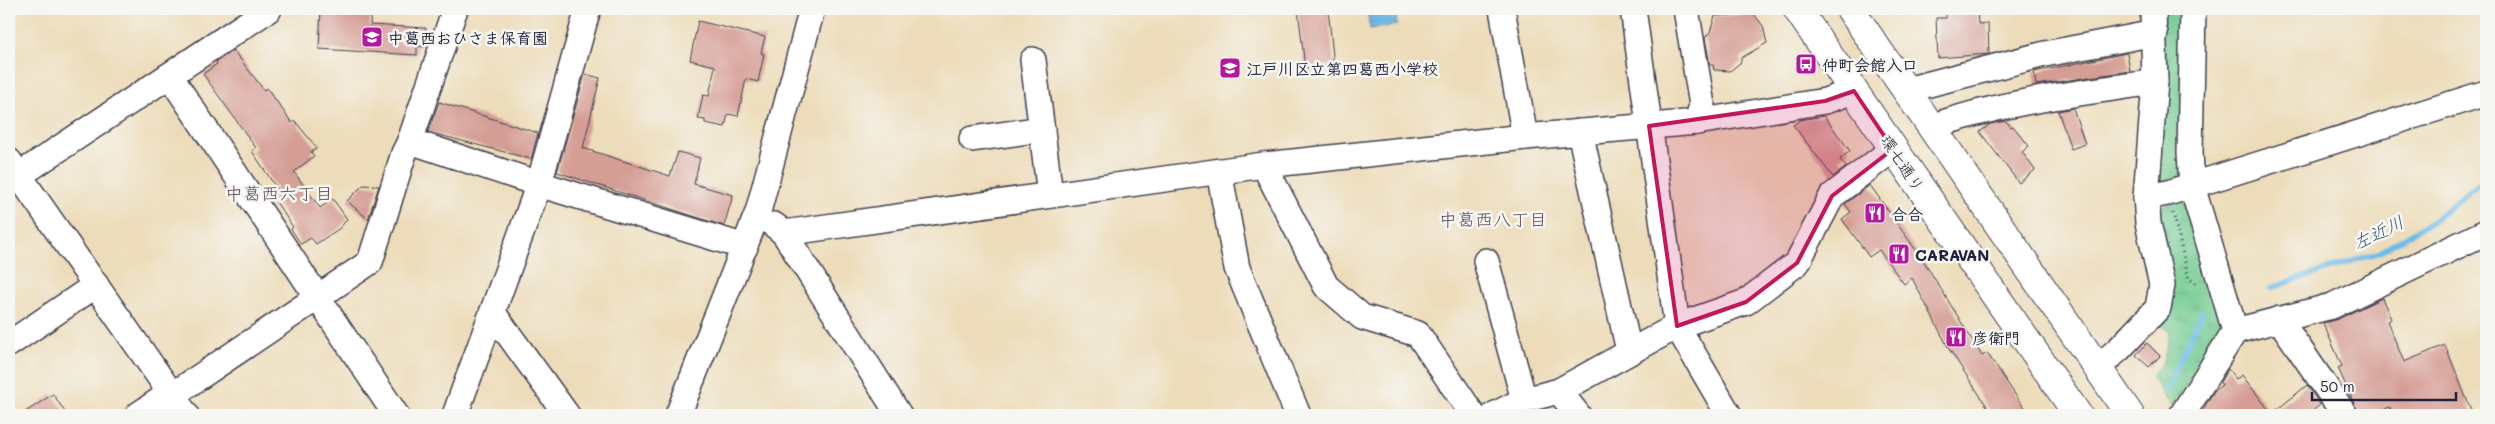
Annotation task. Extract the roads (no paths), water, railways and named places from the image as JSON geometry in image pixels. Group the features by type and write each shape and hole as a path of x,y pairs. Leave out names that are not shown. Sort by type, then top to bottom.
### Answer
{"main road":[{"name":"環七通り","path":"1797,9 2069,412"},
{"path":"1850,9 2130,415"}],"street":[{"path":"186,415 96,285 12,173 170,76 269,9"},
{"path":"138,415 171,393 183,388 370,262 404,153 410,141 455,9"},
{"path":"454,415 539,184 588,9"},
{"path":"678,415 758,212 812,9"},
{"path":"1502,9 1525,137"},
{"path":"1632,9 1677,326 1729,415"},
{"path":"1686,9 1702,105 1697,122"},
{"path":"2194,9 2190,152 2192,186 2235,330"},
{"path":"1906,90 2045,54 2154,21 2156,82 2146,197 2148,223 2162,285 2158,308 2119,349 2097,368"},
{"path":"1032,60 1050,195"},
{"path":"170,76 396,415"},
{"path":"1932,127 1958,117 2067,95 2156,82"},
{"path":"784,233 1264,165 1525,137 1697,122 1825,101 1854,91"},
{"path":"2146,197 2192,186 2486,93"},
{"path":"972,139 1042,129"},
{"path":"1580,132 1629,351"},
{"path":"410,141 539,184 745,247"},
{"path":"1486,261 1510,409 1559,391 1677,326 1746,302 1798,263 1832,196 1893,149"},
{"path":"1264,165 1326,286 1362,317 1418,334 1473,415"},
{"path":"1219,171 1237,268 1298,415"},
{"path":"758,212 784,233 899,415"},
{"path":"2182,415 2235,330 2332,306 2486,232"},
{"path":"9,344 96,285"},
{"path":"493,313 567,415"},
{"path":"2279,320 2346,415"},
{"path":"1559,391 1578,415"}],"water":[{"path":"1367,9 1395,9 1397,25 1370,29"}],"waterway":[{"name":"左近川","path":"2271,288 2380,252 2432,221 2486,178"},
{"name":"左近川","path":"2166,391 2202,312"}],"place":[{"name":"中葛西おひさま保育園","path":"372,37"},
{"name":"仲町会館入口","path":"1806,64"},
{"name":"江戸川区立第四葛西小学校","path":"1230,68"},
{"name":"合合","path":"1875,213"},
{"name":"CARAVAN","path":"1899,254"},
{"name":"彦衛門","path":"1956,337"}],"district":[{"name":"中葛西六丁目","path":"279,193"},
{"name":"中葛西八丁目","path":"1493,219"}]}
